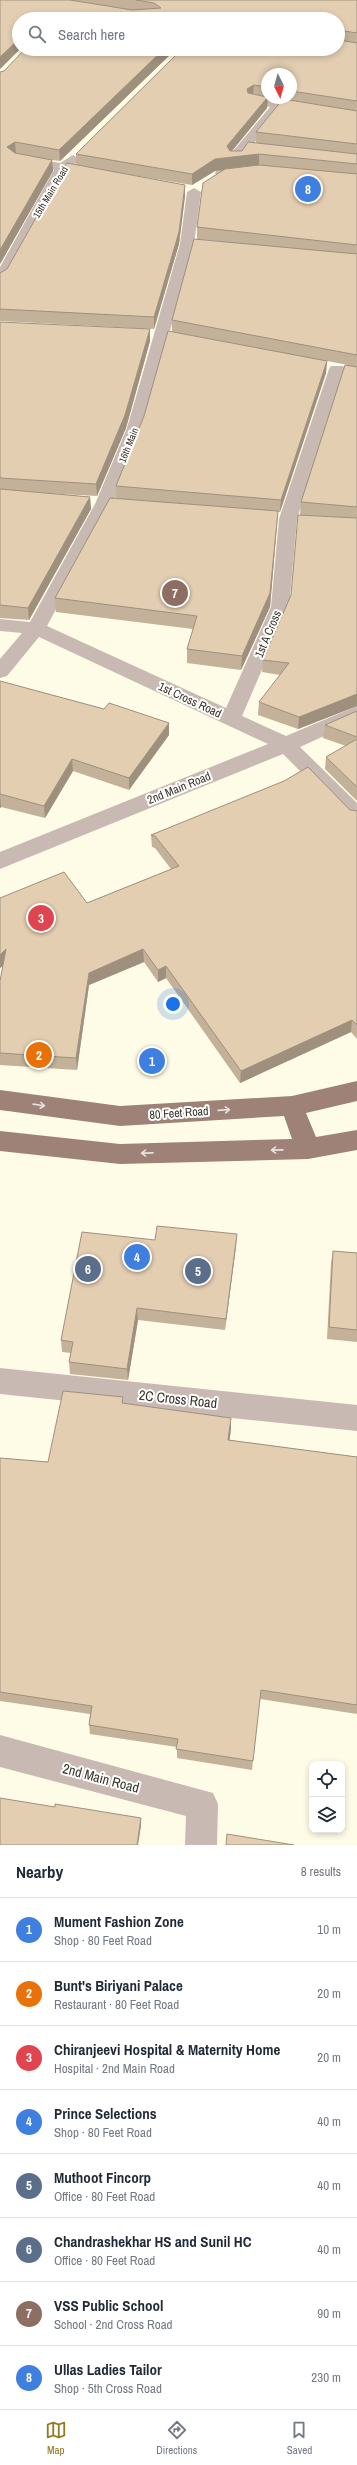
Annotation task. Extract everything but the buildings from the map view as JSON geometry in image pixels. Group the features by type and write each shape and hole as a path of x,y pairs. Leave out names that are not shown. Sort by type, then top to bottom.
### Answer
{"main road":[{"name":"80 Feet Road","path":"0,1100 120,1116 292,1106 357,1091"},
{"path":"292,1106 308,1149"},
{"path":"0,1141 120,1154 308,1149 357,1140"}],"street":[{"path":"254,101 357,117"},
{"path":"203,184 243,148 279,105"},
{"name":"15th Main Road","path":"0,280 62,169 84,147"},
{"path":"243,148 258,150"},
{"path":"16,159 109,177"},
{"path":"203,184 236,174"},
{"name":"16th Main","path":"0,672 36,628 104,504 135,428 162,337 195,245 203,184"},
{"name":"1st A Cross","path":"231,719 280,607 288,519 336,369"},
{"name":"1st Cross Road","path":"0,624 36,628 285,744 357,816"},
{"name":"2nd Main Road","path":"0,861 357,713"},
{"name":"2C Cross Road","path":"0,1381 357,1418"},
{"name":"2nd Main Road","path":"0,1751 202,1804 201,1845"}],"place":[{"name":"Ullas Ladies Tailor","path":"308,189"},
{"name":"VSS Public School","path":"175,593"},
{"name":"Chiranjeevi Hospital & Maternity Home","path":"41,918"},
{"name":"Bunt's Biriyani Palace","path":"39,1055"},
{"name":"Mument Fashion Zone","path":"152,1061"},
{"name":"Prince Selections","path":"137,1257"},
{"name":"Chandrashekhar HS and Sunil HC","path":"88,1269"},
{"name":"Muthoot Fincorp","path":"198,1271"}]}
